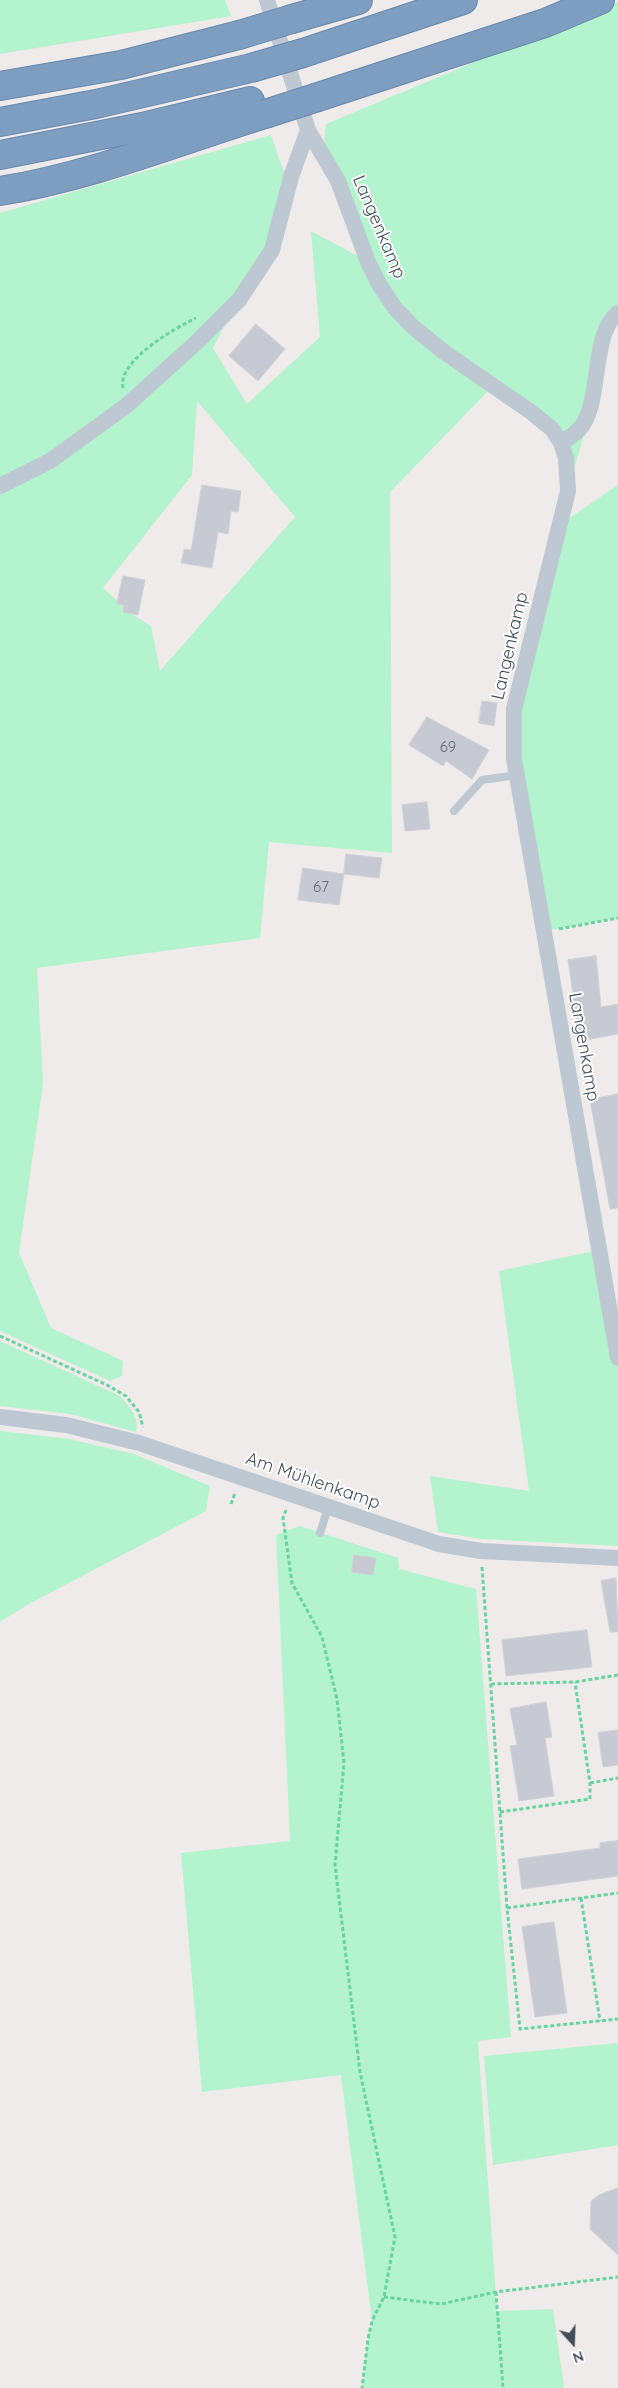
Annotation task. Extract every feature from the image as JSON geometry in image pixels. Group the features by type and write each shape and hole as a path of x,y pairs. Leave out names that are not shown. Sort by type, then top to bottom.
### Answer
{"highway":[{"path":"0,86 121,65 358,0"},
{"path":"0,122 96,104 251,68 462,0"},
{"path":"316,90 417,50 556,0"},
{"path":"0,191 45,182 108,164 263,106 545,23 600,0"},
{"path":"0,155 142,127 263,106"}],"street":[{"name":"Langenkamp","path":"267,0 308,130 338,181 368,262 380,286 395,308 412,326 444,352 493,385 552,429 561,443 566,458 568,492 514,708 514,760 618,1358"},
{"path":"0,486 50,461 126,406 198,341 239,300 268,260 291,176 308,130"},
{"path":"561,443 582,426 588,414 604,331 612,318 618,313"},
{"name":"Am Mühlenkamp","path":"0,1417 66,1425 140,1443 439,1544 481,1551 618,1558"}],"lane":[{"path":"454,812 482,780 517,775"},
{"path":"320,1533 328,1508"}],"path":[{"path":"126,406 121,382 129,366 163,336 201,316"},
{"path":"544,931 618,918"},
{"path":"0,1336 107,1385 126,1396 139,1412 143,1427 140,1443"},
{"path":"290,1495 284,1518 292,1583 322,1637 337,1699 344,1763 335,1865 360,2072 395,2237 384,2298 372,2321 368,2339 362,2388"},
{"path":"481,1551 507,1908 520,2029 618,2019"},
{"path":"491,1684 575,1682 618,1675"},
{"path":"500,1812 590,1799 590,1783 575,1682"},
{"path":"590,1783 618,1778"},
{"path":"507,1908 618,1893"},
{"path":"581,1898 600,2021"},
{"path":"384,2298 441,2304 496,2292 618,2277"},
{"path":"496,2292 503,2388"}],"green space":[{"path":"0,0 225,0 231,16 0,54"},
{"path":"618,2 618,313 568,491 561,443 493,386 390,492 392,853 269,842 260,938 37,968 43,1083 19,1253 51,1328 123,1361 122,1376 110,1381 0,1331 0,213 271,135 283,170 291,177 281,218 213,348 247,404 320,337 311,231 367,261 323,155 326,124","holes":["197,401 295,517 160,671 151,626 133,615 103,588 192,475"]},
{"path":"618,485 618,918 544,931 514,709 559,525"},
{"path":"599,1250 618,1358 618,1546 481,1539 438,1532 430,1476 529,1491 499,1271"},
{"path":"0,1341 120,1396 135,1417 136,1432 70,1414 0,1406"},
{"path":"0,1431 69,1439 134,1454 210,1486 206,1511 29,1604 0,1622"},
{"path":"300,1526 398,1558 399,1569 476,1589 511,2037 478,2041 497,2311 553,2309 564,2388 362,2388 372,2321 341,2075 202,2092 181,1853 290,1841 276,1535"},
{"path":"618,2043 618,2145 493,2165 484,2056"}],"building":[{"path":"256,324 285,349 258,381 229,356"},
{"path":"202,485 241,491 238,512 231,511 228,534 218,532 212,568 181,563 184,549 191,550"},
{"path":"123,576 145,580 138,615 123,612 124,605 117,604"},
{"path":"482,701 497,703 494,726 479,723"},
{"path":"427,717 489,750 472,779 446,761 443,766 409,745"},
{"path":"427,802 430,829 405,831 402,805"},
{"path":"346,854 382,858 379,878 344,874"},
{"path":"303,868 344,874 339,905 298,900"},
{"path":"596,956 601,1007 618,1004 618,1034 580,1041 568,960"},
{"path":"618,1094 618,1208 610,1209 590,1100"},
{"path":"354,1555 376,1558 373,1575 352,1572"},
{"path":"616,1578 618,1632 610,1632 601,1581"},
{"path":"587,1630 592,1667 506,1676 502,1640"},
{"path":"546,1702 552,1737 545,1738 554,1796 519,1801 510,1746 517,1745 510,1709"},
{"path":"618,1730 618,1765 603,1767 598,1733"},
{"path":"618,1841 618,1876 522,1889 518,1859 600,1848 600,1843"},
{"path":"554,1922 567,2013 535,2017 522,1927"},
{"path":"618,2188 618,2255 590,2229 591,2201 599,2195"}]}
